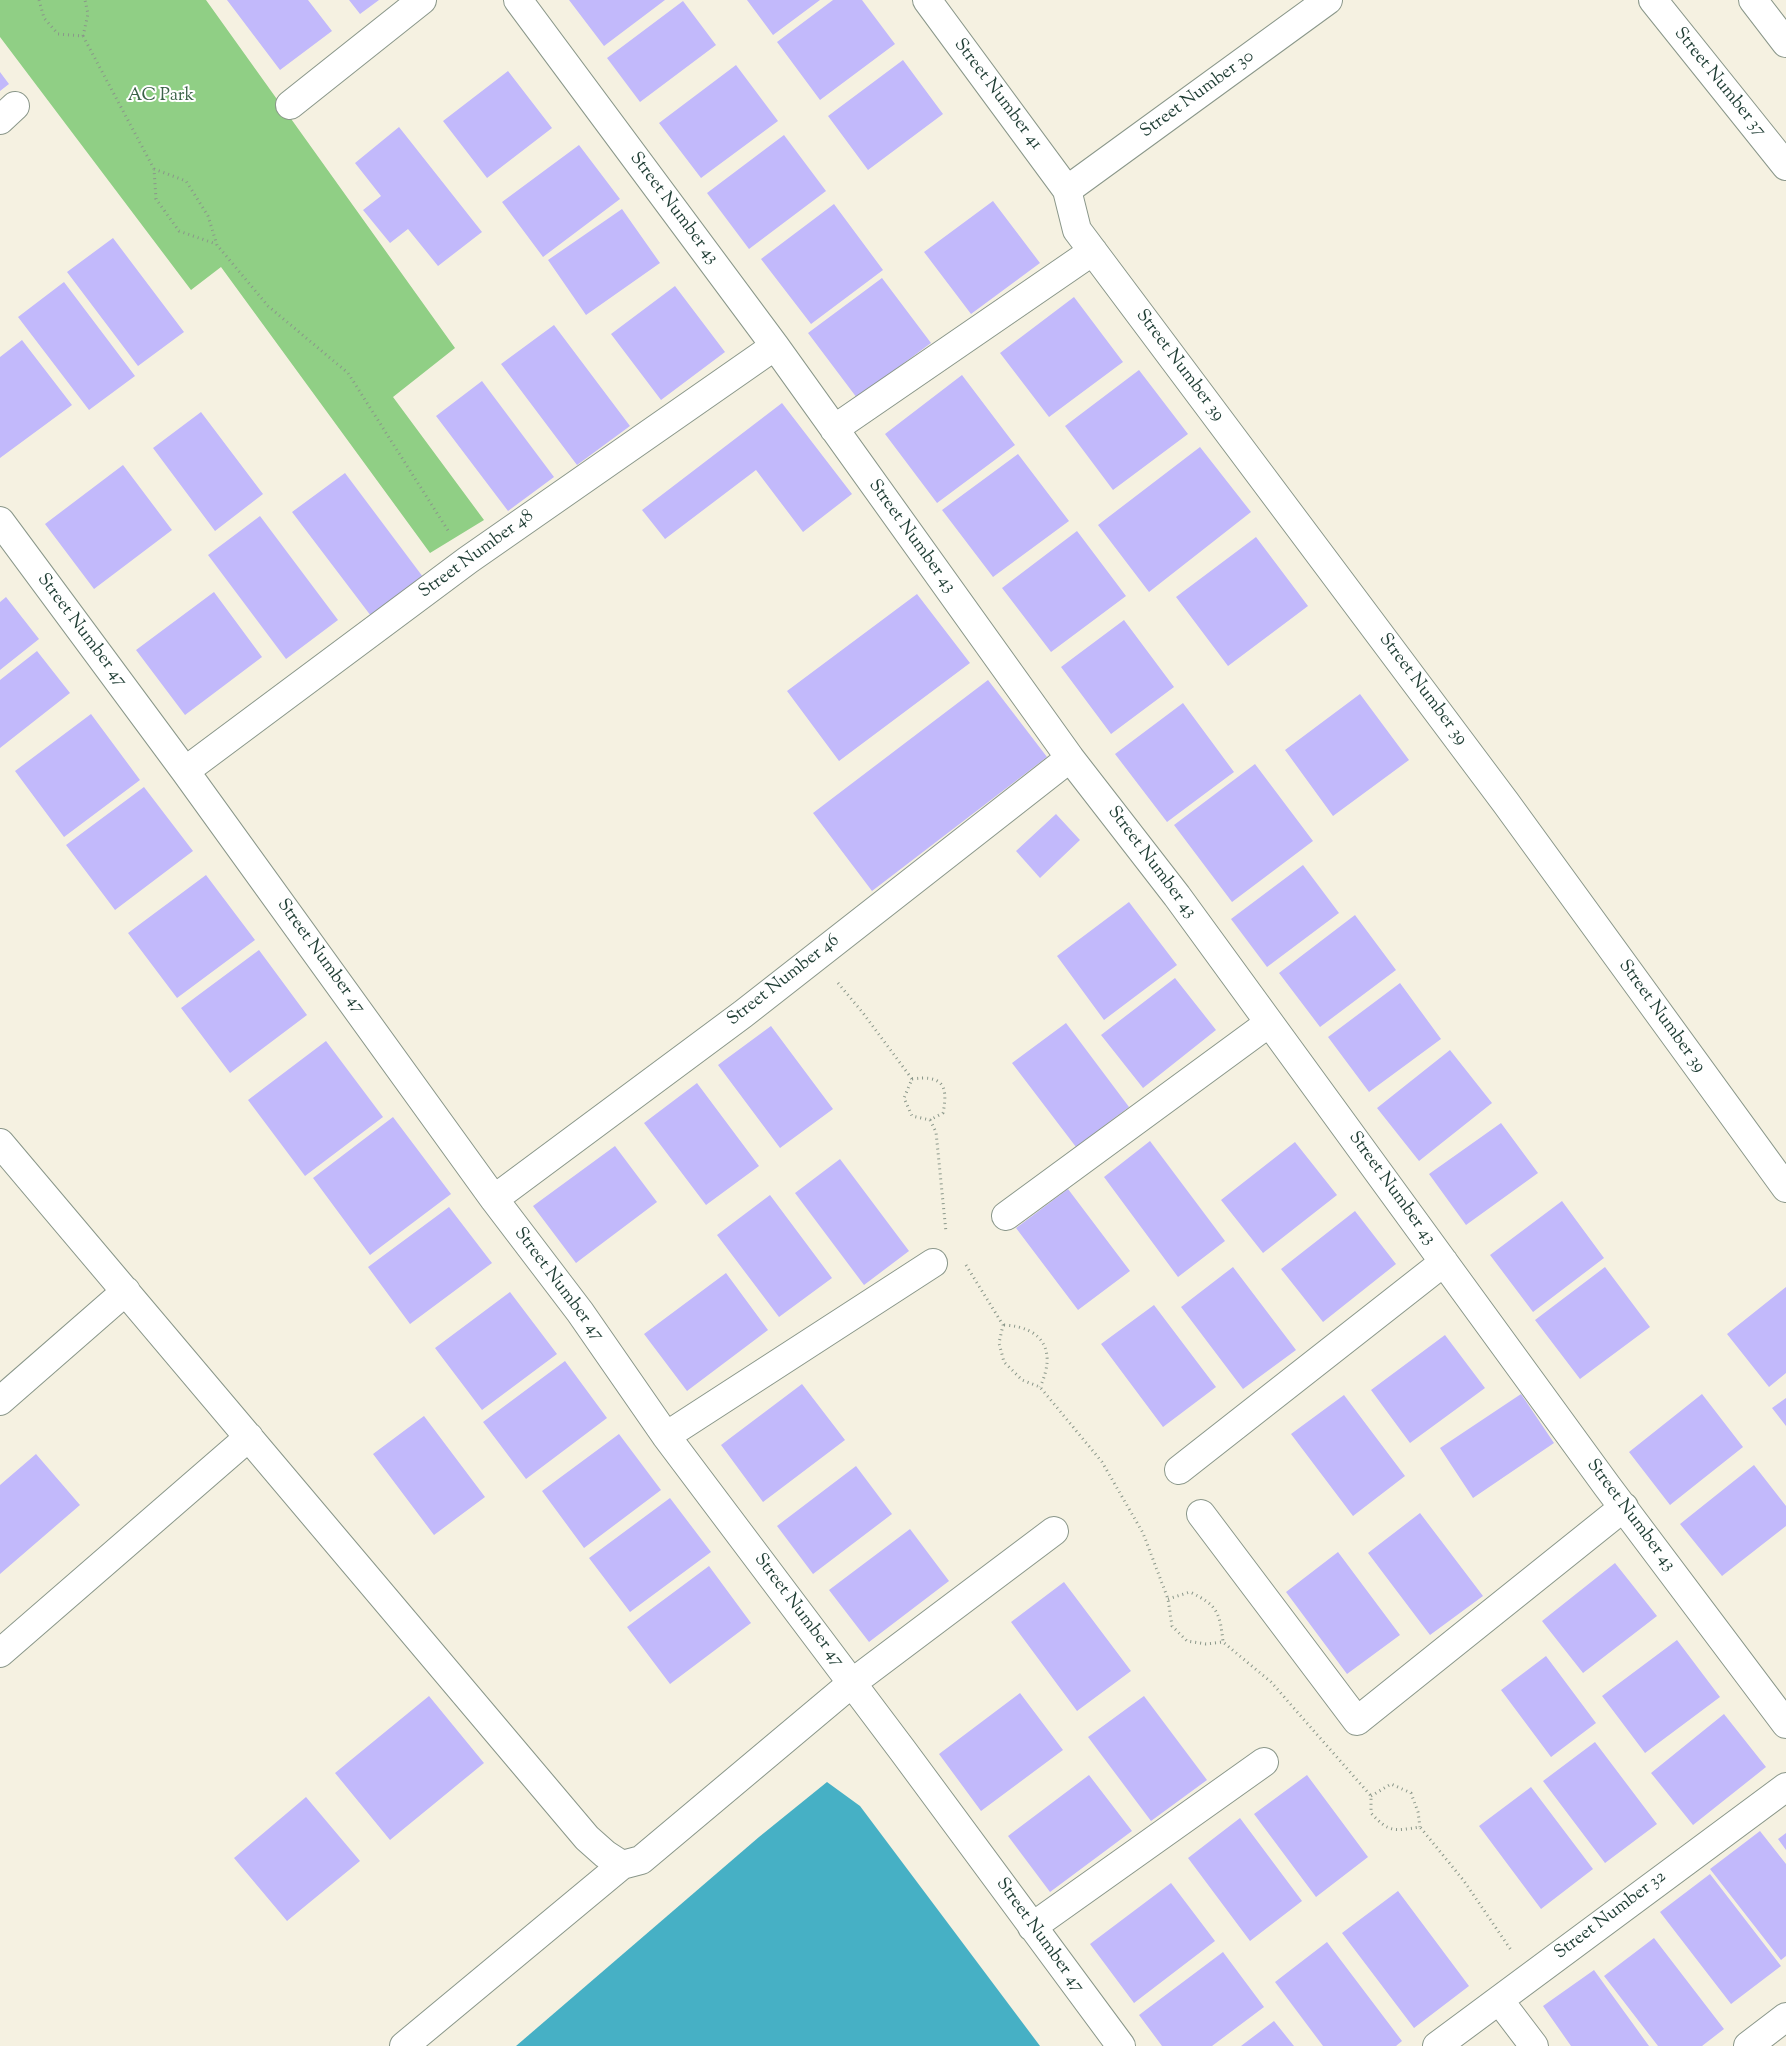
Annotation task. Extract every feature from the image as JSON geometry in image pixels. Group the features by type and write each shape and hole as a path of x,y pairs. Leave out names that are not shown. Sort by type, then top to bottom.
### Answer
{"street":[{"path":"290,105 422,0"},
{"name":"Street Number 43","path":"518,0 775,346 1070,758 1177,896 1624,1507 1786,1724"},
{"name":"Street Number 41","path":"926,0 1067,190"},
{"name":"Street Number 30","path":"1067,190 1328,0"},
{"name":"Street Number 37","path":"1653,0 1786,166"},
{"path":"1753,0 1786,43"},
{"name":"Street Number 39","path":"1067,190 1077,230 1506,803 1786,1188"},
{"path":"834,429 1093,251"},
{"name":"Street Number 48","path":"185,771 468,560 775,346"},
{"name":"Street Number 47","path":"0,521 185,771 494,1198 580,1312 666,1436 1121,2046"},
{"name":"Street Number 46","path":"494,1198 743,1014 1070,758"},
{"path":"1006,1216 1269,1023"},
{"path":"0,1143 587,1838 622,1866"},
{"path":"1178,1470 1444,1262"},
{"path":"666,1436 933,1263"},
{"path":"0,1401 126,1291"},
{"path":"0,1653 249,1437"},
{"path":"1201,1514 1356,1721 1624,1507"},
{"path":"404,2046 622,1866 641,1860 852,1683 1054,1531"},
{"path":"1032,1927 1264,1762"},
{"name":"Street Number 32","path":"1437,2046 1786,1787"},
{"path":"1499,2000 1534,2046"},
{"path":"1748,2046 1786,2017"}],"path":[{"path":"41,0 44,18 58,34 83,36"},
{"path":"85,0 88,14 83,36 154,169 156,199 179,231 217,245"},
{"path":"154,169 186,181 208,216 217,245 268,306 348,373 468,560"},
{"path":"816,957 863,1013 912,1079"},
{"path":"929,1076 942,1084 946,1096 943,1112 930,1120 912,1116 904,1098 912,1079 929,1076"},
{"path":"930,1120 936,1132 946,1231 950,1238"},
{"path":"963,1260 1003,1325 999,1343 1004,1362 1022,1380 1040,1386 1102,1462 1143,1533 1168,1599 1172,1626 1187,1641 1206,1644 1223,1642"},
{"path":"1003,1325 1020,1326 1035,1333 1048,1353 1048,1370 1040,1386"},
{"path":"1168,1599 1190,1592 1210,1602 1221,1623 1223,1642 1271,1682 1371,1796 1372,1813 1383,1826 1395,1831 1420,1827"},
{"path":"1371,1796 1391,1784 1412,1793 1420,1827 1469,1888 1528,1978"}],"green space":[{"name":"AC Park","path":"0,0 206,0 455,348 393,397 484,520 430,553 221,267 191,290 0,37"}],"water":[{"path":"827,1782 860,1806 1040,2046 516,2046 759,1837"}],"building":[{"path":"227,0 308,0 332,31 280,70"},
{"path":"349,0 379,0 360,14"},
{"path":"569,0 665,0 604,46"},
{"path":"747,0 820,0 773,35"},
{"path":"833,0 862,0 895,44 820,100 777,42"},
{"path":"683,1 716,45 640,102 607,58"},
{"path":"903,60 943,114 868,170 828,116"},
{"path":"736,65 778,121 701,178 659,123"},
{"path":"508,71 552,128 487,178 443,121"},
{"path":"0,72 9,84 0,91"},
{"path":"399,127 482,232 438,266 408,229 390,243 363,210 381,196 355,163"},
{"path":"784,135 826,191 749,249 707,193"},
{"path":"579,145 620,199 543,257 502,202"},
{"path":"993,201 1040,263 971,314 924,252"},
{"path":"834,204 883,270 811,324 761,259"},
{"path":"622,209 660,263 586,315 548,260"},
{"path":"113,238 184,332 138,366 67,272"},
{"path":"882,278 931,343 857,398 808,333"},
{"path":"64,282 135,376 89,410 18,317"},
{"path":"675,286 725,352 661,400 611,334"},
{"path":"1074,297 1123,362 1049,417 1000,353"},
{"path":"554,325 630,426 577,465 501,364"},
{"path":"22,340 72,405 0,458 0,357"},
{"path":"1139,370 1188,434 1113,490 1065,426"},
{"path":"962,375 1015,445 937,503 885,434"},
{"path":"482,381 554,477 508,511 436,416"},
{"path":"782,403 852,494 803,532 756,470 665,539 642,510"},
{"path":"201,412 263,494 215,531 153,448"},
{"path":"1200,447 1251,512 1149,592 1098,525"},
{"path":"1018,454 1069,521 993,577 942,510"},
{"path":"123,465 172,530 94,589 45,524"},
{"path":"345,473 423,577 371,616 292,512"},
{"path":"260,516 338,620 286,659 208,555"},
{"path":"1077,531 1126,596 1051,652 1002,588"},
{"path":"1256,537 1308,606 1228,666 1176,597"},
{"path":"214,592 262,657 185,715 136,650"},
{"path":"917,594 970,663 839,761 787,691"},
{"path":"6,597 39,639 0,670 0,602"},
{"path":"1124,620 1174,687 1111,734 1061,667"},
{"path":"37,651 70,693 0,748 0,680"},
{"path":"988,680 1047,757 872,891 813,813"},
{"path":"1360,694 1409,760 1333,816 1285,750"},
{"path":"1183,703 1234,772 1167,822 1115,754"},
{"path":"91,714 140,780 64,837 15,771"},
{"path":"1255,764 1313,841 1232,902 1174,825"},
{"path":"144,787 193,851 115,910 66,845"},
{"path":"1056,814 1080,840 1040,878 1016,851"},
{"path":"1303,865 1339,913 1267,967 1231,919"},
{"path":"206,875 255,940 177,998 128,933"},
{"path":"1129,902 1177,965 1104,1020 1057,956"},
{"path":"1355,915 1396,970 1320,1027 1279,973"},
{"path":"259,950 307,1015 230,1073 181,1008"},
{"path":"1175,978 1216,1030 1143,1088 1101,1035"},
{"path":"1400,983 1441,1039 1369,1092 1328,1037"},
{"path":"1066,1023 1129,1107 1076,1147 1012,1063"},
{"path":"771,1026 833,1109 780,1148 718,1065"},
{"path":"326,1041 383,1117 305,1176 248,1100"},
{"path":"1450,1050 1492,1103 1419,1161 1377,1108"},
{"path":"697,1083 759,1166 706,1205 644,1123"},
{"path":"393,1117 451,1194 370,1255 313,1178"},
{"path":"1501,1123 1538,1173 1466,1225 1429,1174"},
{"path":"1150,1141 1225,1241 1178,1277 1104,1177"},
{"path":"1295,1142 1337,1195 1263,1253 1221,1200"},
{"path":"615,1146 657,1202 576,1263 533,1206"},
{"path":"840,1159 909,1251 864,1285 795,1193"},
{"path":"1068,1189 1130,1271 1078,1310 1016,1228"},
{"path":"770,1195 832,1278 779,1317 717,1235"},
{"path":"1562,1201 1604,1258 1533,1312 1490,1255"},
{"path":"449,1207 492,1263 410,1324 368,1267"},
{"path":"1355,1211 1396,1264 1323,1322 1281,1269"},
{"path":"1233,1267 1296,1350 1243,1389 1181,1307"},
{"path":"1605,1267 1650,1327 1580,1379 1535,1320"},
{"path":"726,1273 768,1330 687,1391 644,1334"},
{"path":"1786,1287 1786,1373 1769,1387 1727,1334"},
{"path":"510,1292 557,1354 482,1410 435,1348"},
{"path":"1154,1305 1216,1387 1163,1427 1101,1344"},
{"path":"1445,1335 1485,1388 1410,1443 1371,1390"},
{"path":"565,1361 607,1418 526,1479 483,1422"},
{"path":"802,1384 845,1440 763,1502 721,1445"},
{"path":"1521,1394 1554,1443 1473,1498 1440,1448"},
{"path":"1702,1394 1743,1447 1670,1505 1629,1452"},
{"path":"1344,1395 1405,1476 1353,1516 1291,1434"},
{"path":"1786,1398 1786,1426 1772,1408"},
{"path":"424,1416 485,1497 434,1535 373,1454"},
{"path":"619,1434 661,1490 584,1548 542,1491"},
{"path":"36,1454 80,1505 0,1574 0,1485"},
{"path":"1754,1465 1786,1506 1786,1526 1722,1576 1680,1524"},
{"path":"856,1466 892,1514 813,1574 777,1526"},
{"path":"670,1498 711,1552 630,1612 589,1558"},
{"path":"1420,1513 1483,1596 1430,1635 1368,1553"},
{"path":"910,1529 949,1581 869,1642 829,1590"},
{"path":"1338,1552 1400,1635 1347,1674 1286,1592"},
{"path":"1615,1563 1657,1616 1583,1673 1542,1621"},
{"path":"709,1566 751,1623 670,1684 627,1627"},
{"path":"1064,1582 1131,1671 1077,1711 1011,1622"},
{"path":"1677,1640 1720,1697 1645,1753 1602,1696"},
{"path":"1546,1656 1596,1723 1551,1757 1501,1690"},
{"path":"1020,1693 1063,1750 981,1811 939,1754"},
{"path":"429,1696 484,1763 390,1840 335,1773"},
{"path":"1144,1696 1207,1780 1151,1821 1088,1737"},
{"path":"1724,1714 1766,1767 1693,1825 1651,1773"},
{"path":"1595,1742 1657,1824 1605,1863 1543,1781"},
{"path":"1089,1775 1132,1831 1050,1892 1008,1836"},
{"path":"1307,1775 1368,1857 1316,1897 1254,1814"},
{"path":"1531,1787 1593,1869 1541,1909 1479,1826"},
{"path":"306,1797 360,1861 287,1921 234,1858"},
{"path":"1240,1818 1302,1901 1250,1941 1188,1858"},
{"path":"1760,1831 1786,1864 1786,1956 1781,1960 1710,1869"},
{"path":"1786,1833 1786,1850 1778,1839"},
{"path":"1710,1874 1781,1966 1731,2004 1660,1912"},
{"path":"1171,1883 1215,1941 1134,2003 1090,1944"},
{"path":"1398,1891 1469,1986 1414,2028 1342,1933"},
{"path":"1654,1938 1724,2029 1702,2046 1658,2046 1604,1976"},
{"path":"1327,1942 1402,2041 1396,2046 1323,2046 1275,1982"},
{"path":"1223,1952 1264,2007 1212,2046 1162,2046 1139,2015"},
{"path":"1594,1970 1649,2046 1571,2046 1543,2006"},
{"path":"1274,2021 1294,2046 1241,2046"}]}
